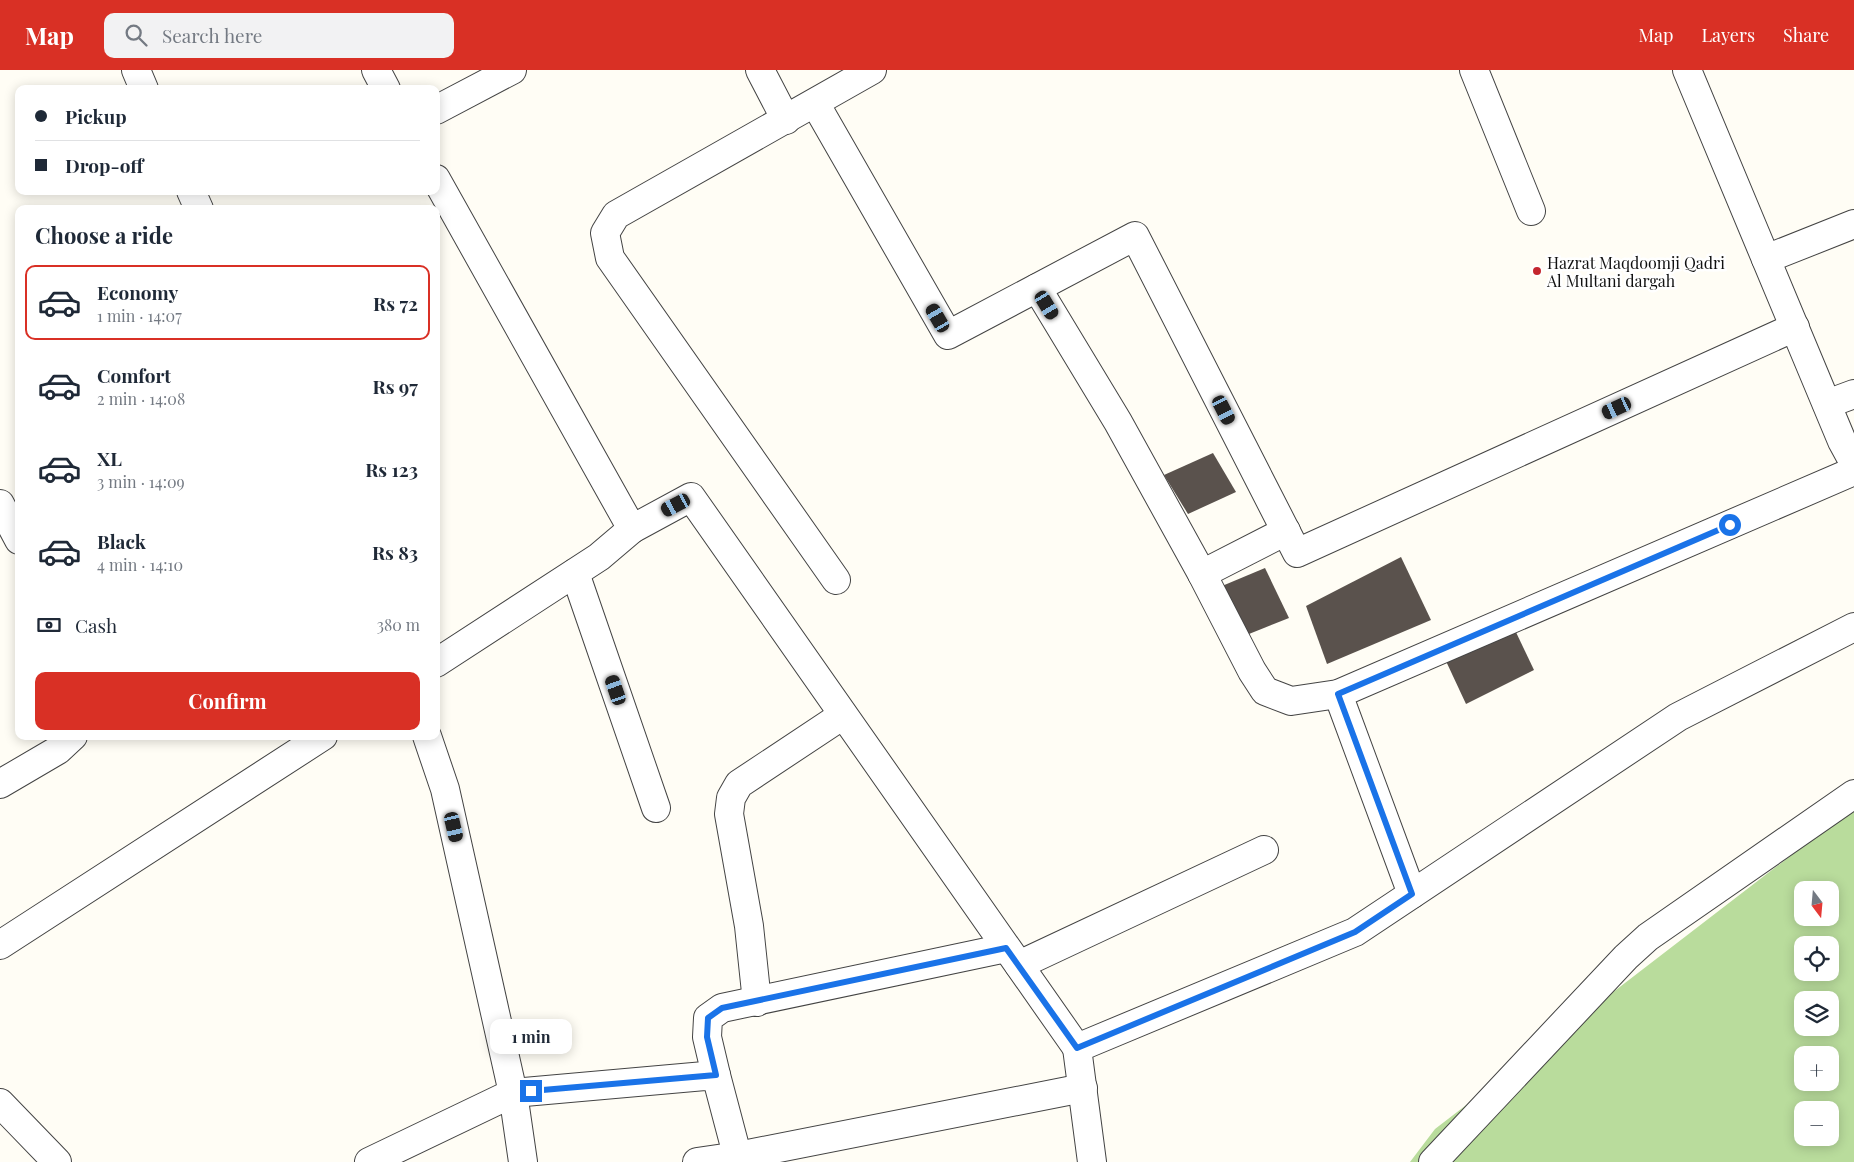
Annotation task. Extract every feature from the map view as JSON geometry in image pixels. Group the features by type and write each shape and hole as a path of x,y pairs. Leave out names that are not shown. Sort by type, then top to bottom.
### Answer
{"street":[{"path":"136,70 142,85"},
{"path":"376,70 384,85"},
{"path":"440,108 512,70"},
{"path":"760,70 786,120"},
{"path":"836,580 610,258 605,233 616,215 872,70"},
{"path":"1474,70 1531,211"},
{"path":"1687,70 1794,327 1854,463"},
{"path":"815,103 948,334 1135,236 1297,553 1794,327"},
{"path":"440,186 632,529"},
{"path":"1766,259 1854,224"},
{"path":"1036,288 1118,422 1202,574 1252,671 1265,691 1290,701 1338,694 1854,471"},
{"path":"1827,404 1854,394"},
{"path":"440,660 599,557 632,529 691,497 1077,1048 1092,1162"},
{"path":"0,504 15,532"},
{"path":"1202,574 1286,531"},
{"path":"574,573 656,808"},
{"path":"1077,1048 1355,932 1678,717 1854,627"},
{"path":"1338,694 1412,894"},
{"path":"757,1002 749,926 729,814 731,798 739,784 843,714"},
{"path":"0,784 58,750 69,740"},
{"path":"0,944 317,740"},
{"path":"428,740 445,789 513,1093 523,1162"},
{"path":"1433,1162 1619,964 1643,942 1854,794"},
{"path":"738,1159 707,1037 708,1018 722,1008 1012,956 1264,850"},
{"path":"368,1162 513,1093 716,1075"},
{"path":"697,1162 738,1159 1082,1088"},
{"path":"0,1104 57,1162"}],"green space":[{"path":"1854,807 1854,1162 1410,1162 1435,1129"}],"building":[{"path":"1213,453 1236,492 1188,514 1164,475"},
{"path":"1401,557 1431,620 1327,664 1306,606"},
{"path":"1265,568 1289,618 1244,636 1222,586"},
{"path":"1514,628 1534,670 1466,704 1445,659"}],"place":[{"name":"Hazrat Maqdoomji Qadri Al Multani dargah","path":"1537,271"}],"route":[{"path":"531,1091 716,1075 707,1037 708,1018 722,1008 1006,948 1077,1048 1355,932 1412,894 1338,694 1730,525"}]}
